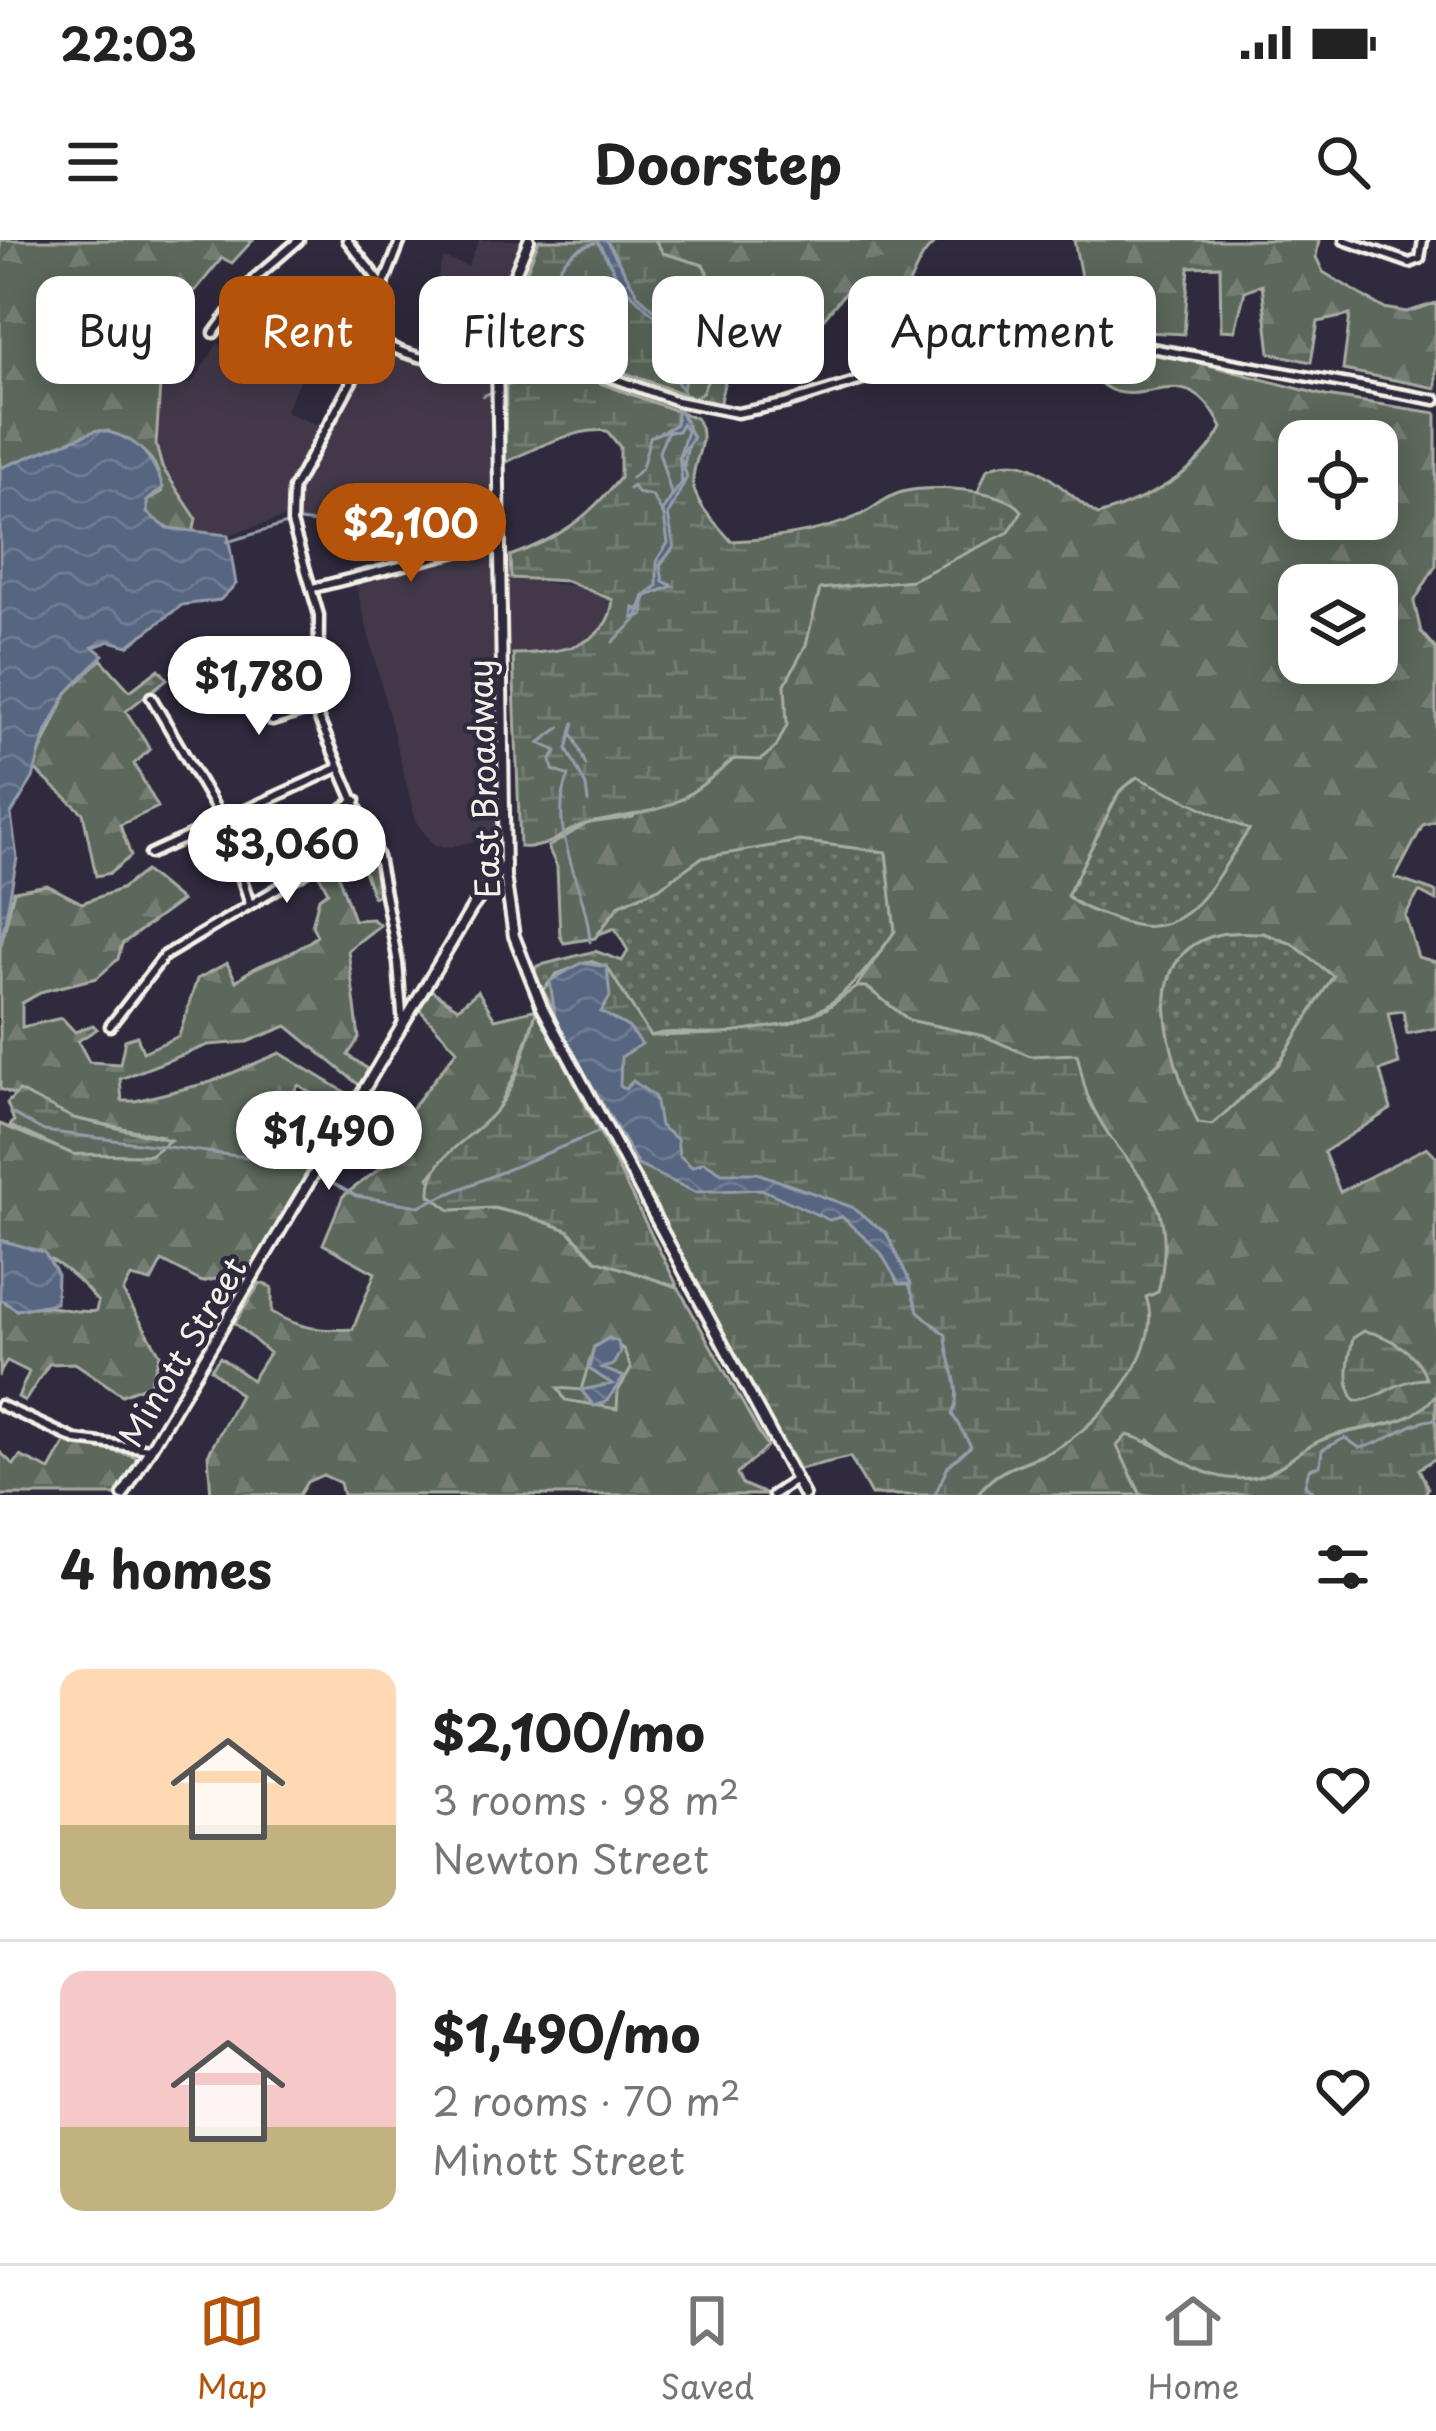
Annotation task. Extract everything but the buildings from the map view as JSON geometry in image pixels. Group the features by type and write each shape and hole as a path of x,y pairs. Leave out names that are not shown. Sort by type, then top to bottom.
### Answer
{"main road":[{"name":"East Broadway","path":"514,276 529,240"},
{"name":"East Broadway","path":"498,384 505,864 514,936 529,980 804,1495"},
{"name":"Minott Street","path":"123,1495 489,880 505,864"}],"street":[{"path":"214,333 255,278 299,240"},
{"path":"347,240 375,276"},
{"path":"388,276 400,240"},
{"path":"1344,240 1410,263 1420,259 1423,240"},
{"path":"628,383 736,413 784,404 1016,333 1047,328 1436,400"},
{"path":"351,384 290,499 321,635 317,706 385,883 403,1027"},
{"path":"313,587 500,542"},
{"path":"256,669 272,721 317,706"},
{"path":"151,698 223,821 250,904"},
{"path":"150,854 338,768"},
{"path":"110,1026 164,956 310,869 296,838 356,800"},
{"path":"0,1405 76,1440 152,1449"},
{"path":"773,1495 796,1479"}],"shaded area":[{"path":"479,240 529,240 516,276 438,276 443,258 468,266"},
{"path":"218,343 219,384 298,384 285,412 326,428 350,384 395,384 395,349 415,359 419,345 419,384 499,384 501,579 592,587 609,595 613,607 601,631 565,650 502,655 505,835 444,848 433,845 416,822 354,577 375,571 365,531 355,523 292,523 290,516 228,535 193,534 196,518 162,467 156,445 159,390 195,384"}],"green space":[{"path":"0,240 253,240 232,263 222,258 195,291 195,276 36,276 36,384 160,384 156,445 162,467 196,518 193,534 159,525 147,513 147,501 162,492 156,467 145,453 108,431 0,468"},
{"path":"539,240 655,240 663,253 703,265 709,276 652,276 652,383 628,374 628,276 525,276"},
{"path":"655,240 939,240 913,276 848,276 848,290 824,318 824,276 709,276 703,265 662,253"},
{"path":"1074,240 1319,240 1316,257 1323,272 1383,308 1407,312 1436,303 1436,388 1343,370 1350,315 1318,322 1311,362 1270,353 1262,284 1245,291 1235,331 1221,330 1220,266 1189,267 1184,334 1156,333 1156,276 1081,276"},
{"path":"1156,351 1326,396 1436,413 1436,565 1414,602 1421,632 1436,649 1436,821 1423,825 1395,878 1436,892 1436,901 1419,892 1405,916 1418,957 1436,962 1436,1028 1407,1034 1403,1011 1388,1013 1399,1064 1380,1071 1391,1109 1324,1152 1340,1192 1427,1147 1436,1156 1436,1394 1413,1414 1326,1438 1263,1477 1237,1480 1210,1475 1149,1440 1130,1473 1141,1495 983,1495 979,1493 993,1478 1063,1444 1118,1396 952,1055 867,987 856,987 895,931 886,852 800,841 701,858 659,888 620,904 595,938 564,943 557,867 548,847 588,823 633,817 769,539 971,509 987,469 1003,464 1033,468 1098,515 1169,484 1199,459 1222,428 1209,406 1181,389 1123,393 1103,384 1156,384","holes":["1137,777 1249,830 1196,904 1163,925 1117,920 1067,896 1119,792","1263,933 1293,944 1333,976 1279,1064 1212,1125 1198,1123 1179,1075 1166,1018 1166,991 1174,967 1190,948 1216,935"]},
{"path":"603,384 696,418 702,442 693,475 695,492 731,541 828,527 911,490 983,493 1022,511 1009,532 912,580 820,589 806,645 785,684 787,725 776,747 761,760 734,759 668,806 580,826 542,845 520,847 513,654 561,650 590,639 609,617 613,600 567,581 511,578 510,556 571,526 595,505 620,478 620,447 607,431 595,431 569,436 505,463 506,385"},
{"path":"656,384 706,384 694,398"},
{"path":"706,384 724,384 719,406 694,398"},
{"path":"101,659 130,691 159,669 167,679 126,711 150,749 134,764 158,807 120,825 131,856 110,873 96,876 83,813 33,768 67,693"},
{"path":"1138,776 1250,829 1197,904 1163,925 1117,920 1067,895 1119,792"},
{"path":"367,834 381,893 373,897 361,862 337,872 354,920 372,919 380,925 348,950 359,1038 348,1055 369,1070 359,1085 287,1026 247,1042 208,1045 120,1079 122,1101 135,1101 211,1082 280,1053 355,1098 344,1116 299,1085 262,1128 318,1163 239,1295 215,1279 202,1282 162,1261 151,1282 131,1277 123,1292 160,1354 150,1384 122,1395 75,1363 49,1364 25,1401 18,1397 29,1372 7,1361 0,1373 0,1299 17,1310 42,1306 96,1311 98,1302 55,1262 0,1240 0,1124 73,1154 150,1155 162,1136 73,1118 0,1089 0,949 14,891 47,885 82,903 121,889 145,871 181,901 122,944 118,959 97,978 44,991 22,1003 22,1027 62,1018 75,1032 93,1025 97,1029 78,1041 89,1062 120,1064 125,1040 137,1036 143,1052 179,1036 197,979 227,963 236,981 317,936 312,925 319,898 328,892 316,869"},
{"path":"800,841 886,852 895,931 843,993 806,1017 757,1031 650,1036 607,967 557,974 543,990 533,974 537,966 595,951 622,961 628,951 615,928 599,934 610,914 661,886 694,860"},
{"path":"1263,933 1293,944 1334,976 1278,1064 1212,1125 1198,1124 1179,1075 1166,1018 1166,991 1174,967 1190,948 1216,935"},
{"path":"590,961 607,967 650,1036 724,1034 789,1024 826,1009 856,987 866,987 909,1020 984,1036 1030,1056 1077,1054 1089,1099 1157,1204 1163,1227 1158,1292 1146,1297 1150,1319 1146,1342 1121,1390 1082,1430 1062,1445 993,1478 979,1492 983,1495 871,1495 850,1457 799,1469 726,1343 543,990 557,974"},
{"path":"431,990 458,1008 478,991 495,1019 537,1009 517,1071 496,1112 429,1177 450,1210 494,1208 531,1217 568,1230 596,1260 678,1287 767,1447 737,1474 742,1484 768,1495 343,1495 340,1483 323,1475 307,1482 299,1495 211,1495 208,1455 240,1395 211,1369 220,1357 252,1380 269,1353 235,1323 260,1283 272,1287 272,1312 282,1318 311,1328 353,1329 375,1273 323,1244 343,1196 394,1158 383,1146 457,1050 419,1009"},
{"path":"537,1009 678,1287 596,1260 568,1230 494,1208 450,1210 430,1195 443,1160 492,1115 508,1093"},
{"path":"19,1091 73,1118 170,1140 150,1155 73,1154 10,1126 14,1121 7,1103"},
{"path":"1364,1331 1402,1348 1418,1362 1426,1379 1355,1401 1349,1387 1349,1362 1353,1338"},
{"path":"609,1338 624,1350 631,1369 618,1391 617,1409 565,1400 558,1388 581,1390 594,1347"},
{"path":"1436,1394 1436,1458 1419,1469 1428,1488 1425,1495 1141,1495 1117,1446 1127,1435 1214,1475 1246,1479 1272,1471 1327,1438 1401,1420"},
{"path":"66,1441 135,1456 137,1463 118,1495 0,1495 0,1452 14,1465 20,1456 50,1470"}],"water":[{"path":"597,240 606,240 627,276 617,276"},
{"path":"628,278 652,307 652,313 628,291"},
{"path":"678,406 693,438 680,456 687,477 668,515 674,547 660,565 663,581 673,586 644,597 643,615 633,618 634,608 639,610 644,596 657,586 657,560 668,543 663,510 682,481 679,457 687,431 682,424 678,431 662,432 676,424"},
{"path":"97,430 132,442 153,465 163,488 147,501 147,513 167,528 228,535 236,584 220,600 182,605 128,646 110,641 93,647 103,655 67,693 44,737 33,778 11,814 17,858 0,949 0,468"},
{"path":"581,963 607,967 610,997 601,1012 628,1027 642,1044 621,1057 620,1086 625,1089 633,1081 655,1097 660,1126 677,1139 679,1155 692,1167 704,1162 722,1173 757,1173 852,1207 887,1234 911,1284 899,1284 881,1253 842,1217 829,1220 761,1189 695,1192 638,1165 556,1023 550,981"},
{"path":"0,1240 44,1252 57,1273 56,1303 17,1310 0,1299"},
{"path":"609,1338 618,1342 620,1352 613,1365 602,1368 624,1377 606,1402 594,1406 581,1390 612,1384 589,1369 594,1347"}],"waterway":[{"path":"555,276 568,258 595,243"},
{"path":"483,396 511,384"},
{"path":"668,430 659,452 672,497"},
{"path":"632,478 642,468 650,437 664,431"},
{"path":"683,470 688,445"},
{"path":"629,489 633,486 637,493 652,496 664,516"},
{"path":"299,521 343,526"},
{"path":"227,542 287,524"},
{"path":"613,642 635,621 646,598"},
{"path":"574,723 567,749 586,786 588,802"},
{"path":"561,727 539,743 557,751 551,760 553,770 569,776 563,796 564,837 590,942"},
{"path":"573,735 586,765"},
{"path":"10,1112 44,1131 293,1163 310,1171"},
{"path":"322,1177 356,1196 419,1206 598,1132"},
{"path":"909,1284 918,1311 946,1335 957,1395 952,1414 971,1446 948,1466 935,1495"},
{"path":"1306,1495 1312,1491 1305,1485 1309,1469 1320,1466 1322,1450 1345,1438 1360,1448 1436,1419"}]}
